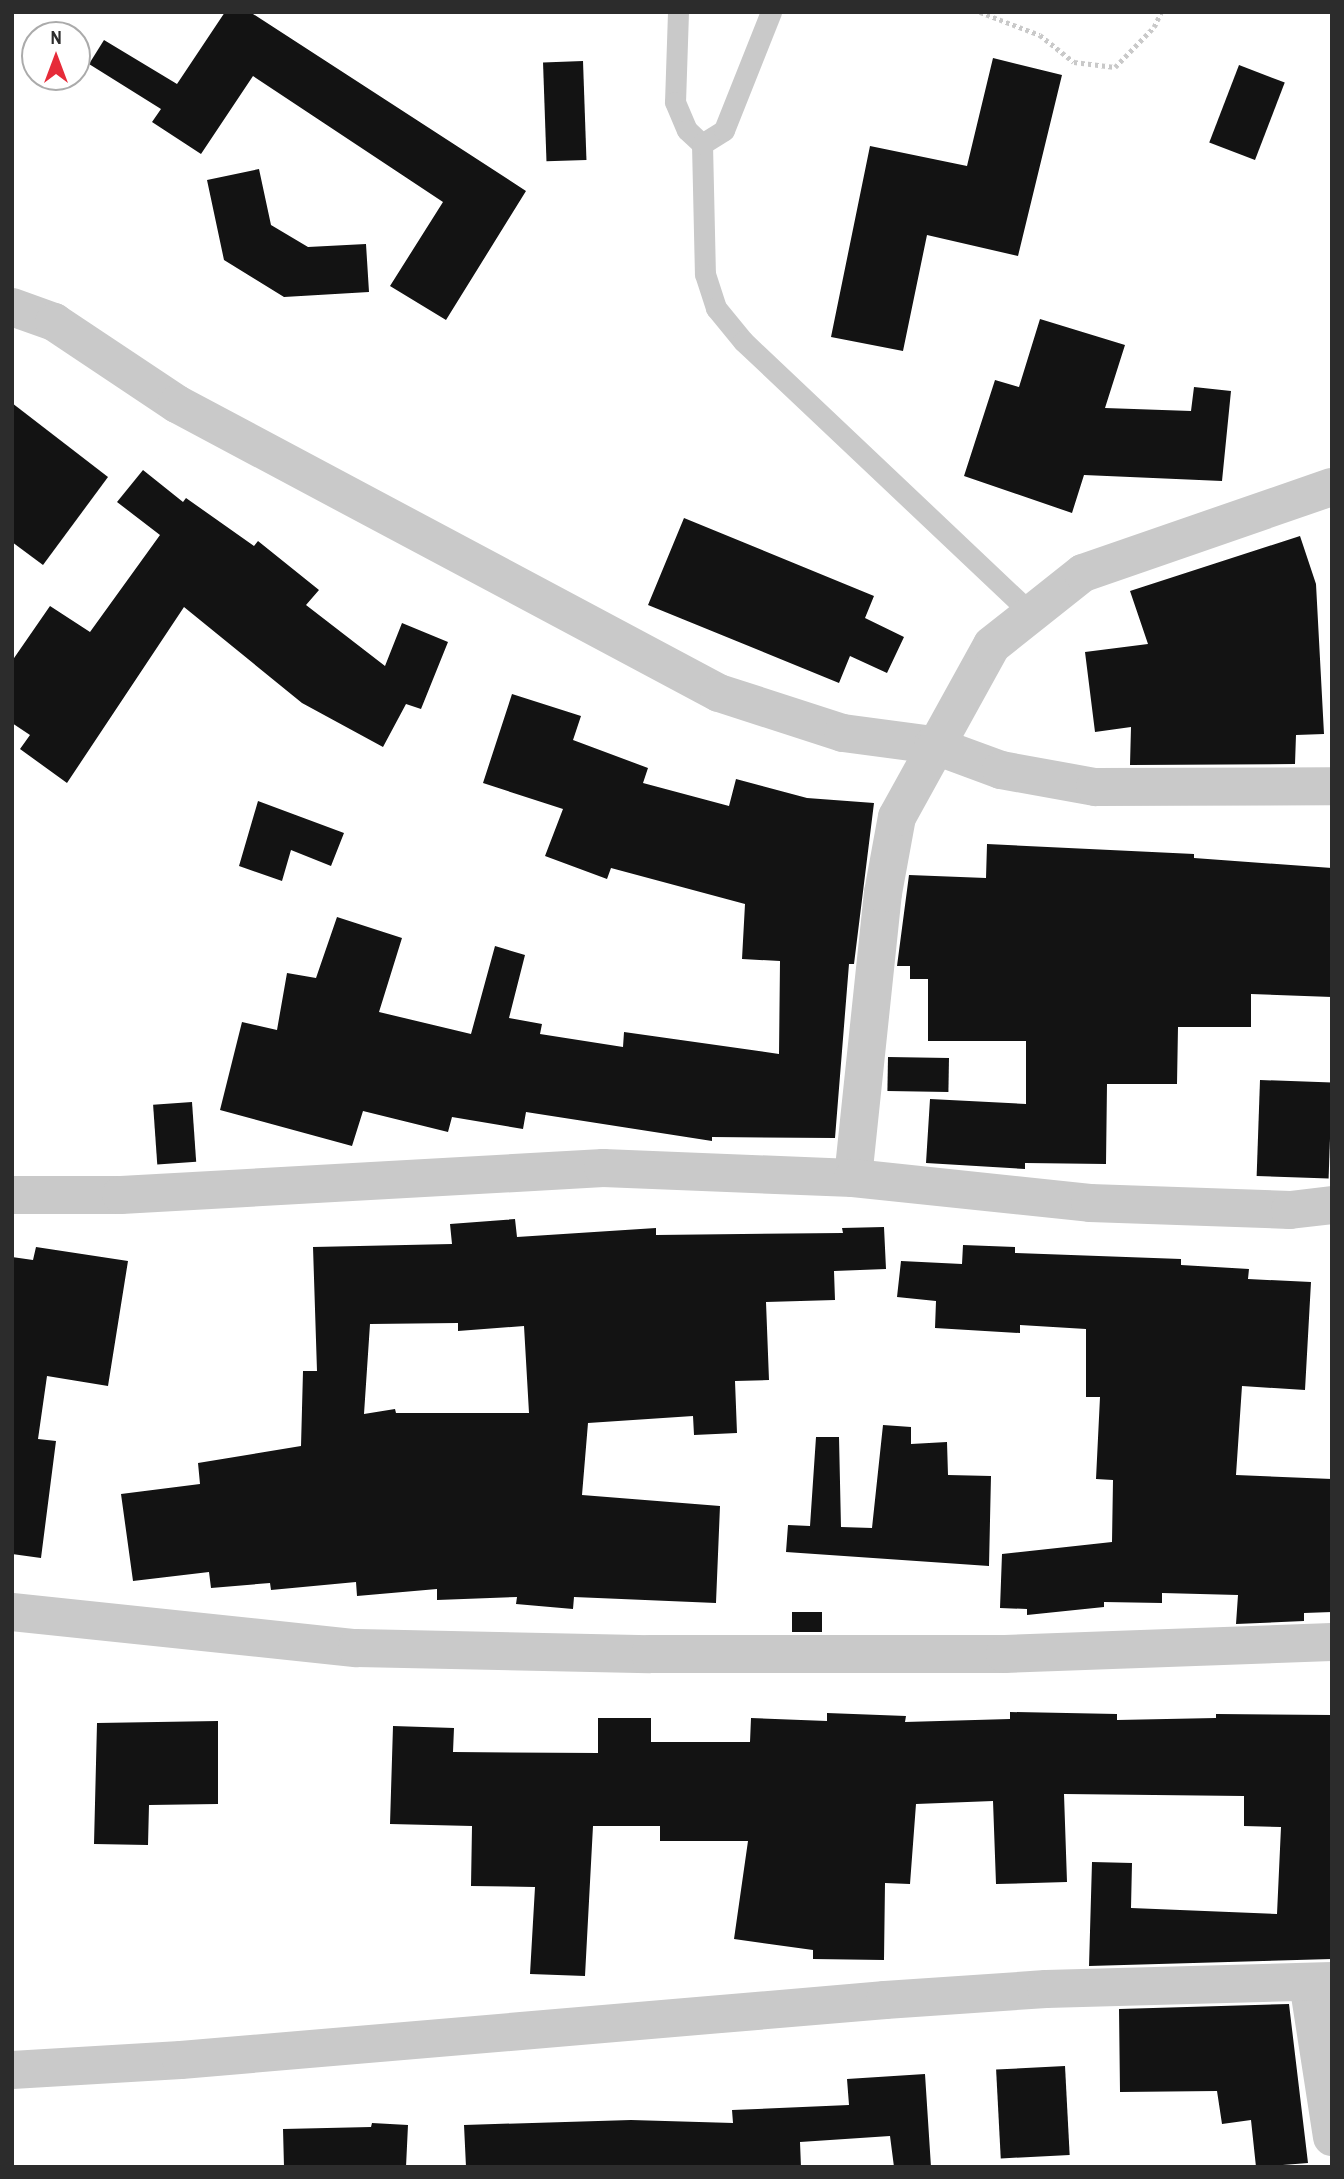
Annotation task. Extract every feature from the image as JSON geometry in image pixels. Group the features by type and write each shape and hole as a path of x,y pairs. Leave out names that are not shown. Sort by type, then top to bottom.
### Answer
{"street":[{"path":"12,307 54,321 177,404 719,693 843,733 933,745 1001,770 1095,787 1332,786"},
{"path":"853,1178 883,893 897,817 933,745 992,645 1083,573 1332,487"},
{"path":"12,1195 121,1195 603,1168 853,1178 1090,1203 1290,1210 1332,1205"},
{"path":"12,1612 370,1648 1005,1654 1332,1642"},
{"path":"12,2070 181,2060 886,2000 1320,1981 1332,2137"}],"lane":[{"path":"678,12 675,102 687,130 702,144 705,274 716,309 743,341 1032,614"},
{"path":"702,144 724,130 771,12"}],"path":[{"path":"980,12 1041,35 1074,62 1115,66 1154,27 1161,12"}],"building":[{"path":"225,12 250,12 526,191 446,320 390,286 443,202 253,76 201,154 152,122 161,109 91,65 91,61 104,40 177,84"},
{"path":"993,58 1062,75 1018,256 927,235 903,351 831,337 870,146 967,166"},
{"path":"583,61 586,160 546,161 543,62"},
{"path":"1239,65 1285,83 1255,160 1209,142"},
{"path":"259,169 271,225 308,247 366,244 369,292 284,297 224,260 207,180"},
{"path":"1040,319 1125,345 1105,408 1191,411 1194,387 1231,391 1222,481 1084,475 1072,513 964,476 995,380 1019,387"},
{"path":"12,403 108,477 43,565 12,542"},
{"path":"143,470 183,502 186,498 254,546 258,541 319,590 306,605 385,666 402,623 448,642 421,709 406,704 383,747 302,703 184,607 67,783 20,749 30,735 12,723 12,661 50,606 90,632 160,535 117,502"},
{"path":"684,518 874,596 865,618 904,637 887,673 850,656 839,683 648,605"},
{"path":"1300,536 1316,584 1324,734 1296,735 1295,764 1130,765 1131,727 1095,732 1085,652 1148,644 1130,591"},
{"path":"512,694 581,716 573,740 648,768 643,783 729,806 736,779 807,798 874,803 854,964 849,964 835,1138 712,1137 712,1141 526,1112 523,1129 452,1117 448,1132 363,1111 352,1146 220,1110 242,1022 277,1030 287,973 316,978 337,917 402,938 379,1012 471,1034 495,946 525,955 509,1018 542,1024 540,1034 623,1047 624,1032 779,1054 780,961 742,959 745,904 611,868 607,879 545,856 563,809 483,783"},
{"path":"258,801 344,833 331,866 291,850 282,881 239,866"},
{"path":"987,844 1194,854 1194,858 1332,868 1332,997 1251,994 1251,1027 1178,1027 1177,1084 1107,1084 1106,1164 1025,1163 1025,1169 926,1163 930,1099 1026,1104 1026,1041 928,1041 928,979 910,979 910,966 897,966 909,875 986,878"},
{"path":"888,1057 949,1058 948,1092 887,1091"},
{"path":"1260,1080 1332,1083 1329,1178 1257,1176"},
{"path":"192,1102 196,1162 157,1165 153,1105"},
{"path":"515,1219 517,1237 656,1228 656,1235 843,1233 842,1228 884,1227 886,1269 834,1271 835,1300 766,1302 769,1380 735,1381 737,1433 694,1435 693,1416 588,1423 582,1495 720,1506 716,1603 574,1597 573,1609 516,1604 517,1597 437,1600 437,1589 357,1596 356,1582 271,1590 270,1583 211,1588 209,1572 133,1581 121,1494 200,1484 198,1463 301,1446 303,1371 317,1371 313,1247 452,1244 450,1224","holes":["458,1323 458,1331 524,1326 529,1413 396,1413 395,1409 364,1414 370,1324"]},
{"path":"963,1245 1015,1247 1015,1253 1181,1259 1181,1265 1249,1269 1248,1279 1311,1282 1305,1390 1242,1386 1236,1475 1332,1479 1332,1612 1304,1613 1304,1621 1236,1624 1238,1595 1162,1593 1162,1603 1104,1602 1104,1607 1027,1615 1027,1609 1000,1608 1002,1554 1112,1542 1113,1480 1096,1479 1100,1397 1086,1397 1086,1329 1020,1325 1020,1333 935,1328 936,1301 897,1297 901,1261 962,1264"},
{"path":"36,1247 128,1261 108,1386 47,1376 38,1439 56,1441 41,1558 12,1554 12,1257 33,1260"},
{"path":"883,1425 911,1427 911,1444 947,1442 948,1475 991,1476 989,1566 786,1552 788,1525 810,1526 816,1437 839,1437 841,1527 872,1528"},
{"path":"792,1612 822,1612 822,1632 792,1632"},
{"path":"1010,1712 1117,1714 1117,1720 1216,1718 1216,1714 1332,1715 1332,1959 1089,1966 1092,1862 1132,1863 1131,1908 1277,1914 1281,1827 1244,1826 1244,1796 1064,1794 1067,1882 996,1884 993,1801 916,1804 910,1884 885,1883 884,1960 813,1959 813,1950 734,1939 748,1841 660,1841 660,1826 593,1826 585,1976 530,1974 535,1887 471,1886 472,1826 390,1824 393,1726 454,1728 453,1752 598,1753 598,1718 651,1718 651,1742 750,1742 751,1718 827,1721 827,1713 906,1716 905,1722 1010,1719"},
{"path":"218,1721 218,1804 149,1805 148,1845 94,1844 97,1723"},
{"path":"1289,2004 1308,2163 1256,2167 1251,2120 1222,2124 1217,2091 1120,2092 1119,2009"},
{"path":"1065,2066 1070,2155 1001,2158 996,2070"},
{"path":"925,2074 931,2167 894,2167 890,2136 800,2142 801,2167 466,2167 464,2125 631,2120 733,2123 732,2110 849,2105 847,2079"},
{"path":"372,2123 408,2125 406,2167 284,2167 283,2129 371,2127"}]}
